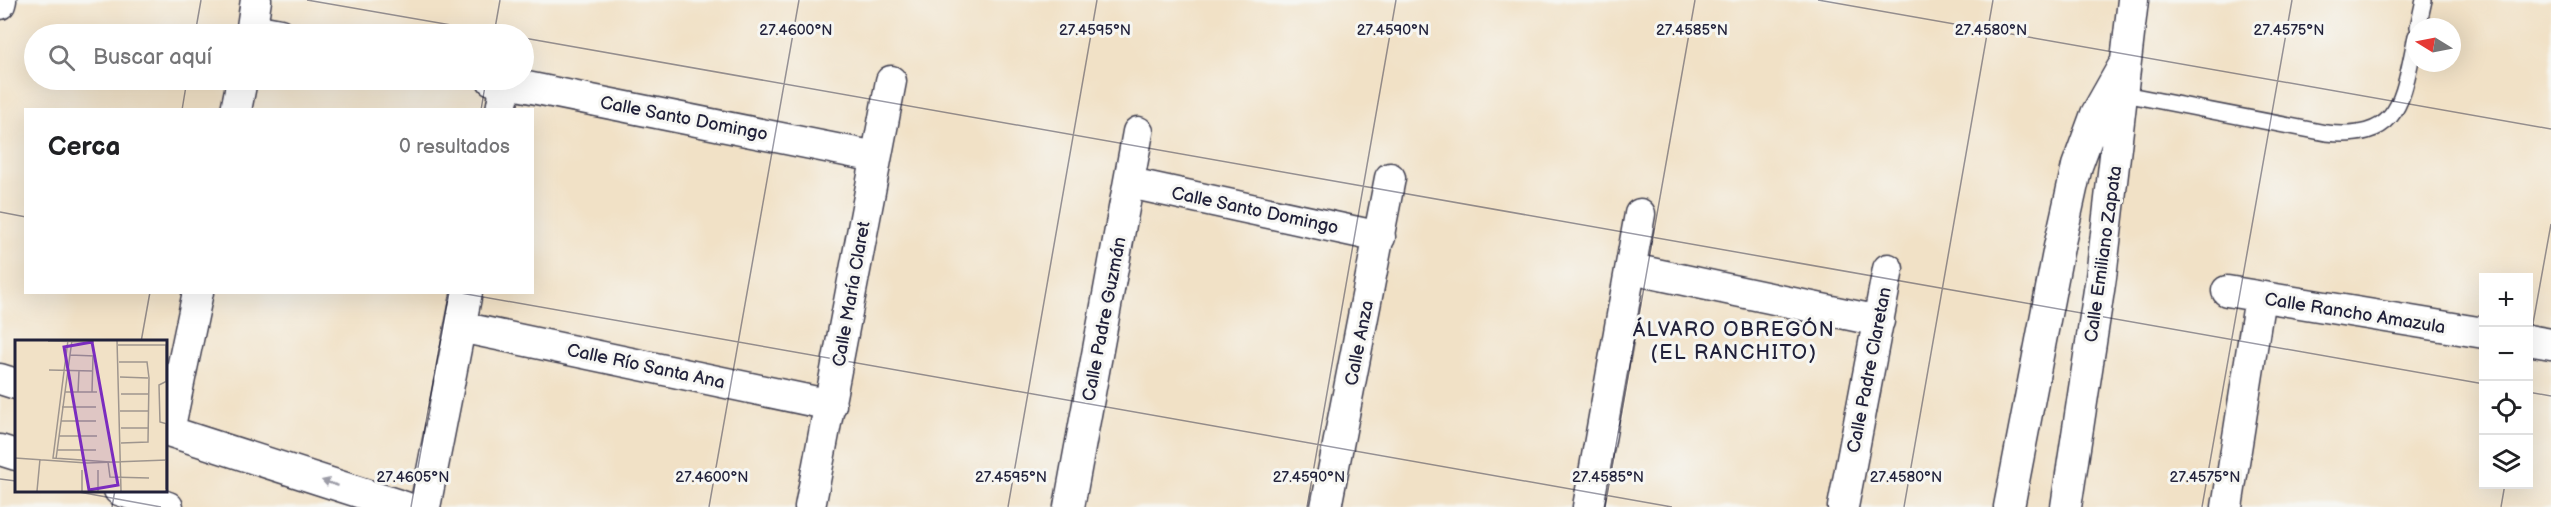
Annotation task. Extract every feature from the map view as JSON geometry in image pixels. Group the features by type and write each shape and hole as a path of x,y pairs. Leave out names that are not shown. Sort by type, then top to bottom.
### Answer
{"street":[{"name":"Calle Emiliano Zapata","path":"2066,507 2101,277 2124,94 2133,0"},
{"path":"2009,507 2059,247 2078,166 2096,114 2128,56"},
{"name":"Calle María Claret","path":"810,507 891,81"},
{"path":"236,108 240,90"},
{"name":"Calle Santo Domingo","path":"500,90 876,157"},
{"name":"Calle Padre Guzmán","path":"1070,507 1138,132"},
{"name":"Calle Anza","path":"1326,507 1390,178"},
{"name":"Calle Santo Domingo","path":"1130,183 1380,237"},
{"path":"1588,507 1640,214"},
{"path":"1632,269 1879,321"},
{"name":"Calle Padre Claretan","path":"1843,507 1888,269"},
{"name":"Calle Rancho Amazula","path":"2227,291 2479,332"},
{"path":"198,294 167,430 405,507"},
{"path":"424,507 467,294"},
{"path":"2228,507 2260,297"},
{"name":"Calle Río Santa Ana","path":"460,327 831,405"},
{"path":"2533,341 2551,344"},
{"path":"0,379 15,384"},
{"path":"0,450 15,455"},
{"path":"124,492 165,507"}],"lane":[{"path":"2420,18 2424,0"},
{"path":"2124,94 2326,133 2359,134 2385,124 2400,98 2407,71"}],"district":[{"name":"ÁLVARO OBREGÓN (EL RANCHITO)","path":"1734,340"}]}
